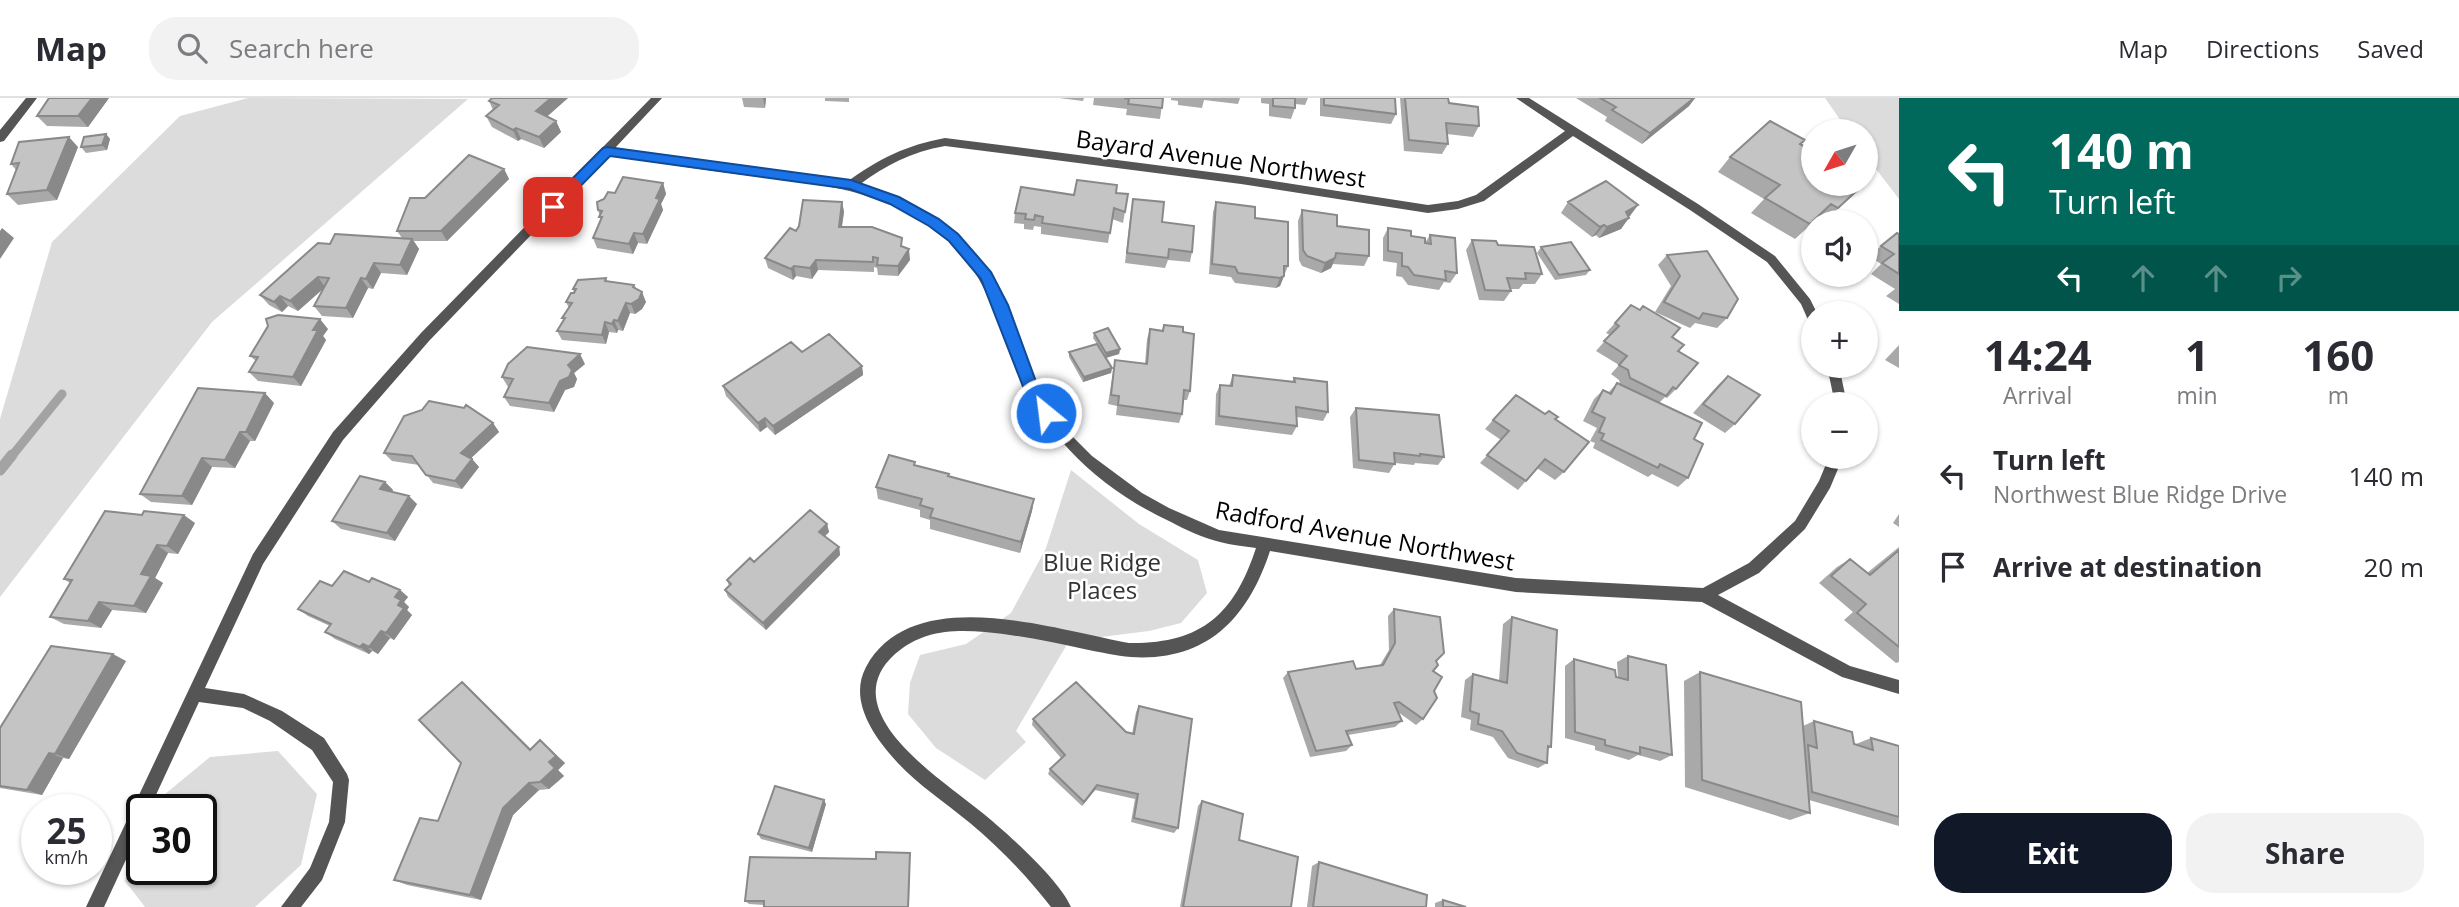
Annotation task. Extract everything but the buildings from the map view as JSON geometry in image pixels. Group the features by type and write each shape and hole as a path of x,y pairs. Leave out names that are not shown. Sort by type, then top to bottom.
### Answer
{"street":[{"path":"0,138 32,98"},
{"path":"95,907 258,559 338,436 425,337 657,98"},
{"path":"1524,99 1771,259 1805,301"},
{"name":"Bayard Avenue Northwest","path":"851,185 886,159 910,148 945,142 1241,180 1428,209 1458,205 1480,198 1573,130"},
{"name":"Radford Avenue Northwest","path":"607,151 851,185 894,200 924,217 954,238 986,276 1000,305 1031,389 1058,428 1085,457 1150,505 1185,524 1219,536 1516,585 1704,595"},
{"path":"1704,595 1754,568 1800,525 1831,469"},
{"path":"1062,907 1025,862 929,780 888,740 874,718 867,699 866,683 873,668 883,655 908,636 923,628 941,625 991,626 1129,650 1151,652 1172,648 1209,632 1239,603 1250,585 1265,544"},
{"path":"1704,595 1847,673 1899,687"},
{"path":"194,694 244,701 276,716 318,744 341,780 338,822 316,874 290,907"}],"green space":[{"path":"248,98 468,99 212,322 0,597 0,419 52,242 180,116"},
{"path":"1825,98 1899,98 1899,199 1878,172 1878,119 1840,119"},
{"name":"Blue Ridge Places","path":"1071,470 1139,524 1198,560 1207,593 1181,623 1149,631 1069,641 1016,731 1026,742 985,780 936,748 908,714 910,683 920,655 966,644 1011,613 1046,548"},
{"path":"278,751 317,794 301,865 255,907 145,907 128,885 217,885 217,794 165,794 210,757"}],"waterway":[{"path":"11,457 62,394"},
{"path":"0,470 12,455"}],"route":[{"path":"553,207 607,151 851,185 894,200 954,238 986,276 1000,305 1031,389 1046,413"}]}
